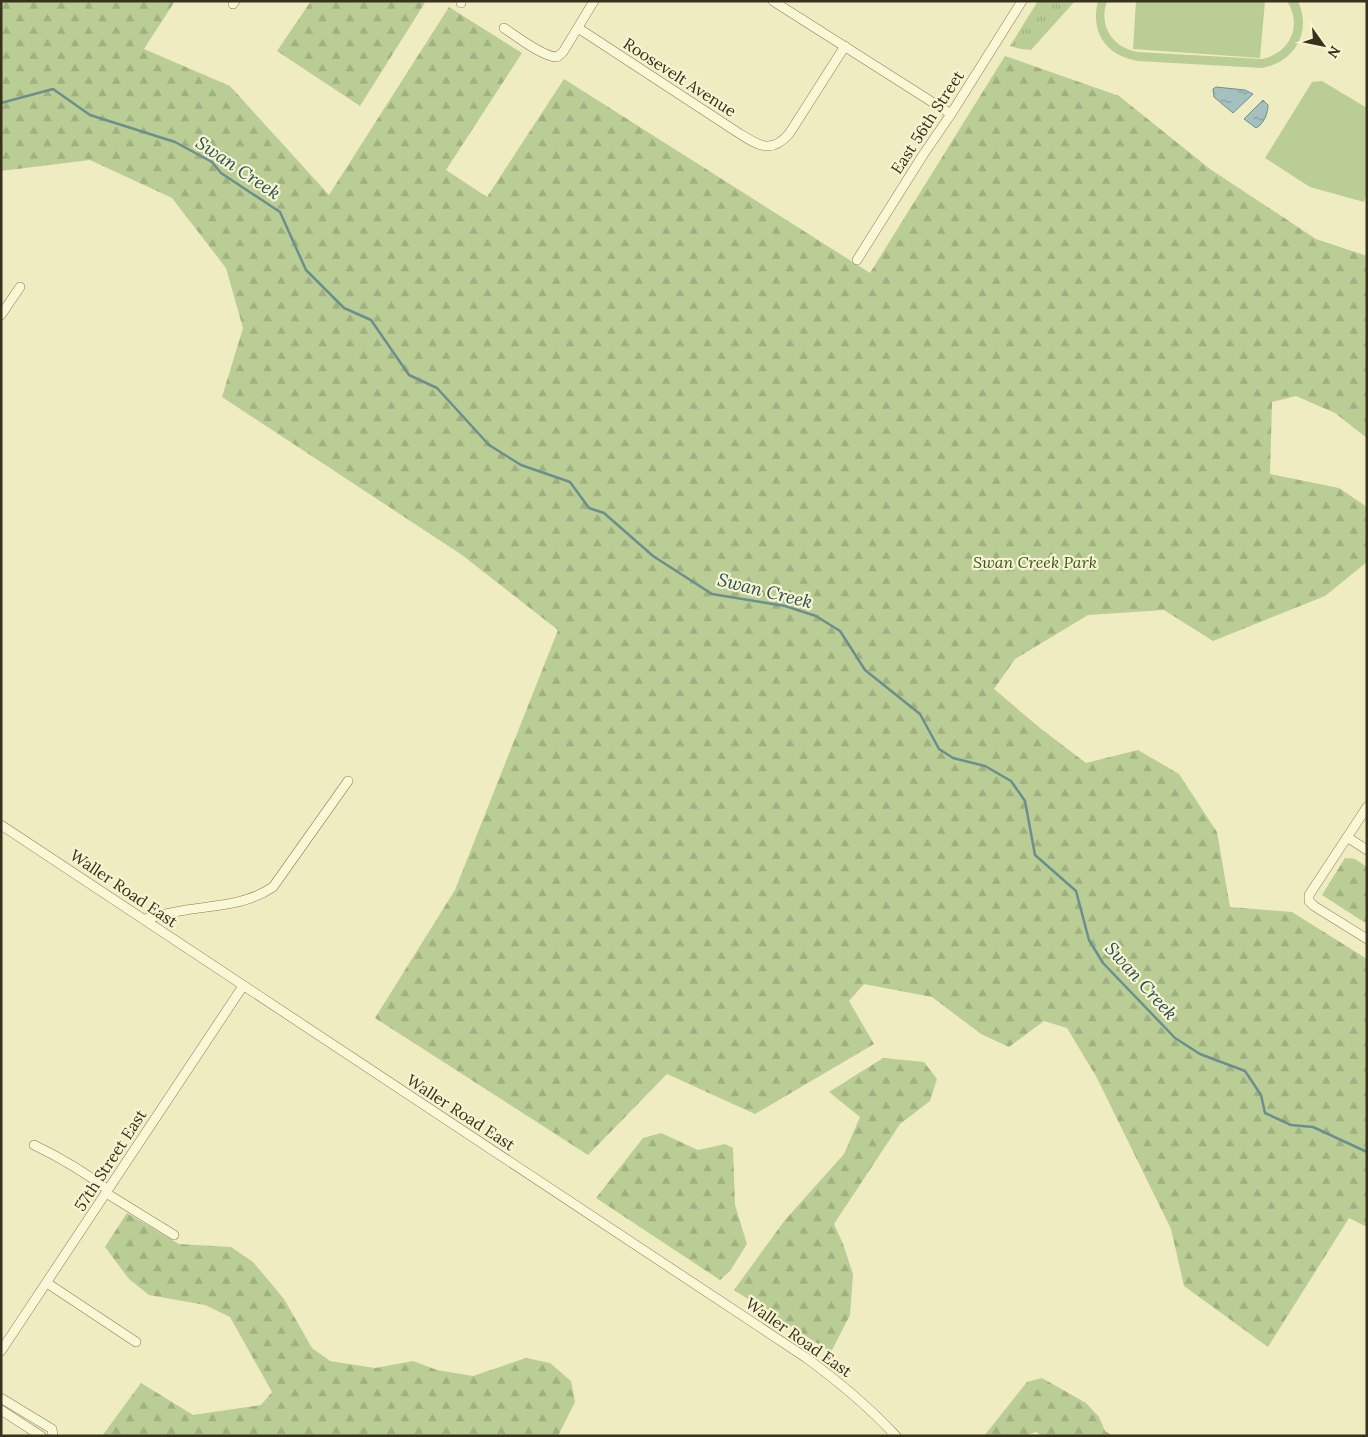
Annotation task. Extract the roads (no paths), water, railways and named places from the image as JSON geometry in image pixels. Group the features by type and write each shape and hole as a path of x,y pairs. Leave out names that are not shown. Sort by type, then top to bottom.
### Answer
{"street":[{"path":"504,28 542,52 557,56 578,28 594,1"},
{"path":"773,1 951,114"},
{"name":"East 56th Street","path":"857,260 1022,1"},
{"name":"Roosevelt Avenue","path":"578,28 737,132 756,143 769,146 780,143 789,134 845,46"},
{"path":"1,315 20,287"},
{"path":"144,919 183,910 244,901 261,895 271,888 348,781"},
{"path":"1367,807 1309,895 1309,901 1314,906 1367,938"},
{"name":"Waller Road East","path":"1,825 805,1357 876,1414 896,1436"},
{"path":"1347,837 1367,850"},
{"name":"57th Street East","path":"1,1351 243,986"},
{"path":"34,1145 61,1158 93,1178 107,1191 174,1235"},
{"path":"47,1283 136,1342"},
{"path":"1,1398 52,1429 53,1436"},
{"path":"1,1410 41,1436"}],"water":[{"path":"1216,87 1245,90 1253,94 1233,113 1214,97 1213,89"},
{"path":"1263,100 1268,105 1267,111 1265,118 1256,128 1244,119"}],"waterway":[{"name":"Swan Creek","path":"1,103 53,89 90,115 175,142 212,162 221,173 280,212 306,270 344,308 371,320 409,375 437,388 489,445 521,465 570,482 589,508 604,513 653,556 712,594 785,606 816,616 840,631 865,670 920,714 939,749 953,758 985,766 1011,781 1025,801 1035,855 1076,891 1089,940 1103,963 1175,1038 1200,1054 1245,1071 1261,1095 1265,1113 1291,1125 1313,1127 1367,1152"}],"park label":[{"name":"Swan Creek Park","path":"1035,562"}]}
